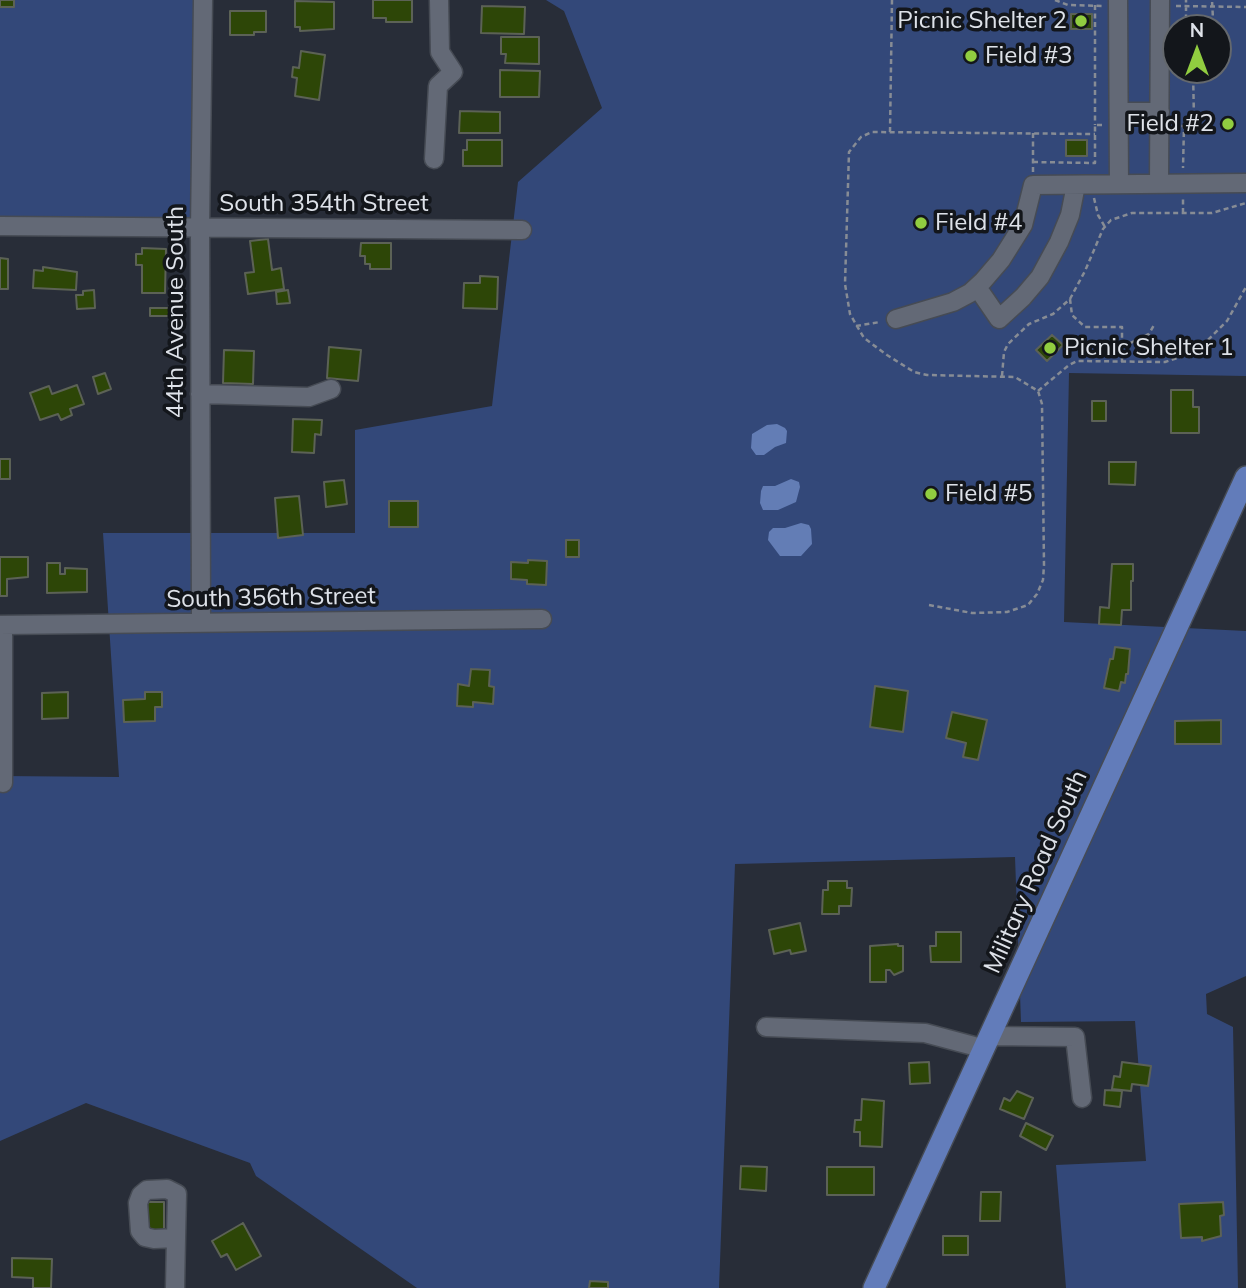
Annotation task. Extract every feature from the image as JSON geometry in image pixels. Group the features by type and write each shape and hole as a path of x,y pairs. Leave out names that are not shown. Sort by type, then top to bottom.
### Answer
{"main road":[{"name":"Military Road South","path":"874,1288 1246,477"}],"street":[{"name":"44th Avenue South","path":"201,623 200,229 203,0"},
{"path":"434,159 438,86 453,72 440,52 439,0"},
{"path":"1111,3 1119,111 1119,184"},
{"path":"1159,184 1166,119 1165,3"},
{"path":"1119,111 1166,119"},
{"path":"896,319 953,302 976,287 1001,260 1023,225 1032,185 1246,183"},
{"path":"976,287 999,319 1023,298 1040,277 1059,242 1084,185"},
{"name":"South 354th Street","path":"0,226 522,230"},
{"path":"201,394 309,397 331,389"},
{"name":"South 356th Street","path":"2,625 542,619"},
{"path":"2,625 3,783"},
{"path":"766,1027 925,1033 988,1042 1075,1037 1082,1098"},
{"path":"175,1288 177,1194 167,1189 147,1190 141,1195 138,1214 140,1231 145,1237 176,1238"}],"path":[{"path":"890,132 892,0"},
{"path":"1055,0 1068,5 1111,3"},
{"path":"1186,0 1186,14"},
{"path":"1212,0 1213,14"},
{"path":"1165,3 1246,7"},
{"path":"1033,162 1095,163 1095,5"},
{"path":"1166,119 1184,126 1191,125 1194,120 1193,84"},
{"path":"1095,125 1104,125"},
{"path":"1183,213 1184,126"},
{"path":"929,605 972,613 1007,612 1028,605 1037,594 1043,580 1044,565 1044,415 1038,391 1024,380 1002,376 927,375 914,372 864,338 848,306 845,284 849,152 860,137 890,132 1095,134"},
{"path":"1032,185 1033,133"},
{"path":"1084,185 1105,227"},
{"path":"1002,376 1004,352 1013,337 1029,324 1053,314 1070,299 1105,227 1111,220 1122,215 1212,213 1246,203"},
{"path":"1038,391 1077,361 1165,362 1196,352 1227,321 1246,287"},
{"path":"1070,299 1072,315 1085,327 1122,327 1122,362"},
{"path":"856,326 896,319"},
{"path":"1122,347 1149,334 1154,325"}],"shaded area":[{"path":"0,0 203,0 200,229 0,226"},
{"path":"546,0 1246,0 1246,376 1069,373 1064,622 1246,631 1246,976 1206,994 1207,1014 1233,1027 1238,1288 1066,1288 1056,1165 1146,1161 1135,1021 1021,1022 1015,857 735,864 719,1288 417,1288 256,1176 250,1163 86,1103 0,1141 0,776 119,777 103,533 355,533 355,430 492,406 518,182 602,108 564,11"},
{"path":"777,424 787,431 786,443 764,455 756,455 751,448 752,434 767,425"},
{"path":"791,479 799,482 796,502 778,510 763,510 760,503 763,486 775,486"},
{"path":"801,523 809,525 812,544 801,556 780,556 768,540 769,532 773,528 785,528"}],"building":[{"path":"0,0 14,0 14,7 0,7"},
{"path":"373,0 412,0 412,22 386,22 386,18 373,18"},
{"path":"295,1 334,2 334,29 300,31 300,27 295,27"},
{"path":"482,6 525,7 524,34 481,33"},
{"path":"230,11 266,11 266,32 230,35"},
{"name":"Picnic Shelter 2","path":"1071,14 1092,14 1092,29 1071,29"},
{"path":"501,37 539,37 539,64 505,63 506,54 501,54"},
{"path":"301,51 325,55 319,100 295,96 297,78 292,77 293,67 299,68"},
{"path":"500,70 540,71 539,97 500,97"},
{"path":"460,111 500,112 500,133 459,133"},
{"path":"467,140 502,140 502,166 463,166 463,150 467,150"},
{"path":"1066,140 1087,140 1087,156 1066,156"},
{"path":"268,239 272,270 281,268 284,289 248,294 245,273 254,272 250,241"},
{"path":"361,243 391,243 391,269 370,269 370,264 365,264 365,256 360,256"},
{"path":"142,248 166,249 165,293 142,293 142,265 136,265 136,254 142,254"},
{"path":"0,258 8,259 8,289 0,289"},
{"path":"43,267 77,272 76,290 33,288 34,270 43,271"},
{"path":"480,276 498,277 497,309 463,308 464,283 480,283"},
{"path":"94,290 95,308 77,309 76,295"},
{"path":"288,290 290,303 277,304 276,292"},
{"path":"150,308 169,308 169,316 150,316"},
{"name":"Picnic Shelter 1","path":"1052,335 1063,345 1047,361 1036,350"},
{"path":"329,347 361,350 358,381 327,378"},
{"path":"224,350 254,351 253,384 223,383"},
{"path":"105,373 111,389 98,394 93,377"},
{"path":"77,385 84,404 70,409 72,415 61,420 58,414 40,420 30,393 49,386 52,394"},
{"path":"1171,390 1193,390 1193,407 1199,407 1199,433 1171,433"},
{"path":"1092,401 1106,401 1106,421 1092,421"},
{"path":"293,419 322,420 321,435 315,434 314,453 292,452"},
{"path":"0,459 10,459 10,479 0,479"},
{"path":"1109,462 1136,462 1135,485 1109,484"},
{"path":"344,480 347,504 326,507 324,482"},
{"path":"299,496 303,535 278,538 275,498"},
{"path":"389,501 418,501 418,527 389,527"},
{"path":"566,540 579,540 579,557 566,557"},
{"path":"0,557 28,557 28,577 7,579 7,596 0,596"},
{"path":"528,560 547,561 546,585 527,584 527,580 511,579 511,562 528,563"},
{"path":"47,563 60,563 60,574 65,574 65,568 87,569 87,592 47,593"},
{"path":"1112,564 1133,564 1131,610 1122,610 1121,625 1099,624 1100,607 1109,608"},
{"path":"1115,647 1130,649 1128,674 1125,683 1121,682 1119,691 1104,688"},
{"path":"471,669 490,670 489,686 494,687 493,704 473,702 473,707 457,706 458,684 469,686"},
{"path":"875,686 908,691 903,732 870,727"},
{"path":"68,692 68,718 42,719 42,693"},
{"path":"145,692 162,692 162,707 155,707 155,721 124,722 123,700 145,699"},
{"path":"952,712 987,720 978,760 963,757 966,743 946,738"},
{"path":"1221,720 1221,744 1175,744 1175,721"},
{"path":"828,881 847,881 847,888 852,888 851,906 839,906 839,914 822,914 823,890 828,890"},
{"path":"800,923 806,951 791,954 790,950 774,954 769,930"},
{"path":"936,932 961,932 961,962 931,962 930,946 936,946"},
{"path":"870,946 903,946 903,971 894,975 890,970 886,970 886,982 870,982"},
{"path":"929,1062 930,1083 910,1084 909,1063"},
{"path":"1122,1062 1151,1066 1148,1086 1132,1084 1131,1091 1112,1089 1114,1076 1120,1077"},
{"path":"1105,1090 1122,1091 1120,1107 1104,1105"},
{"path":"1017,1091 1033,1098 1024,1119 1000,1109 1004,1098 1010,1101"},
{"path":"862,1099 884,1101 882,1147 860,1146 860,1132 854,1132 855,1120 861,1120"},
{"path":"1026,1123 1053,1136 1046,1150 1020,1136"},
{"path":"741,1166 767,1167 766,1191 740,1189"},
{"path":"827,1167 874,1167 874,1195 827,1195"},
{"path":"981,1192 1001,1192 1000,1221 980,1221"},
{"path":"144,1202 164,1202 164,1232 145,1232"},
{"path":"1223,1202 1224,1215 1220,1216 1221,1236 1202,1241 1202,1237 1181,1238 1179,1204"},
{"path":"243,1223 261,1256 236,1270 227,1254 221,1257 212,1241"},
{"path":"943,1236 968,1236 968,1255 943,1255"},
{"path":"12,1258 52,1259 51,1288 33,1288 33,1278 12,1277"},
{"path":"590,1281 608,1282 608,1288 589,1288"}],"place":[{"name":"Picnic Shelter 2","path":"1081,21"},
{"name":"Field #3","path":"971,56"},
{"name":"Field #2","path":"1228,124"},
{"name":"Field #4","path":"921,223"},
{"name":"Picnic Shelter 1","path":"1050,348"},
{"name":"Field #5","path":"931,494"}]}
